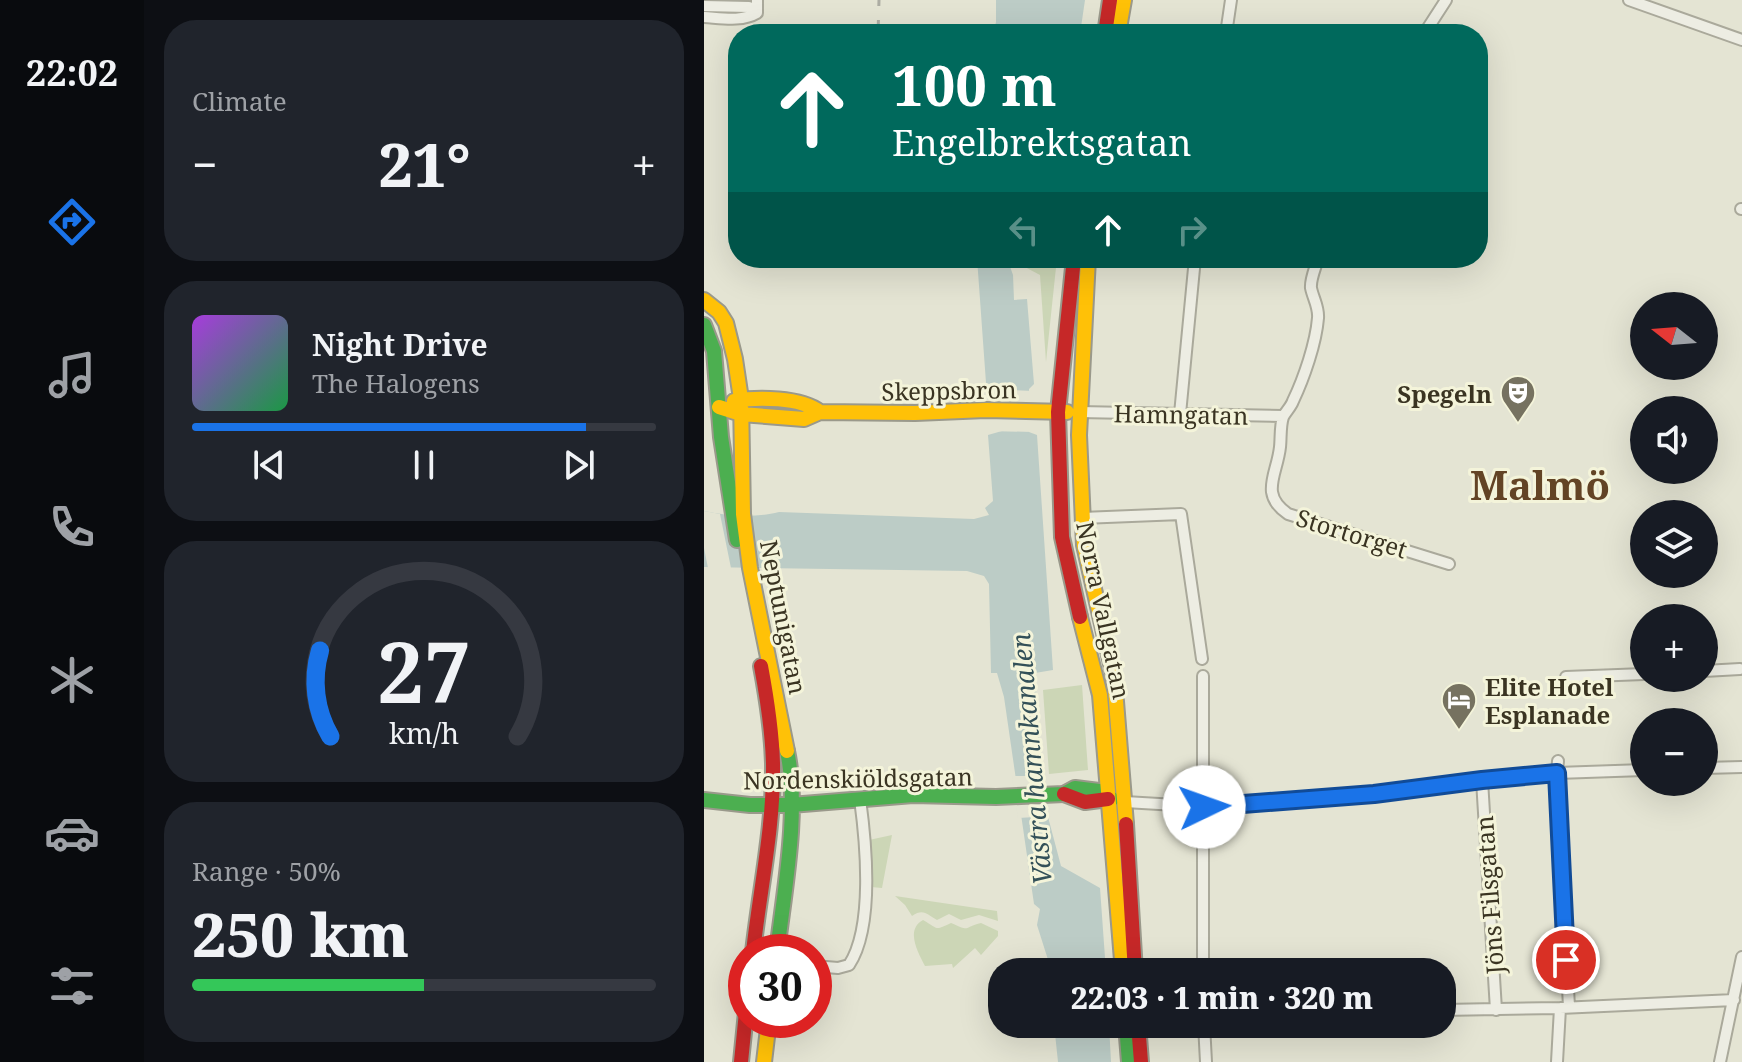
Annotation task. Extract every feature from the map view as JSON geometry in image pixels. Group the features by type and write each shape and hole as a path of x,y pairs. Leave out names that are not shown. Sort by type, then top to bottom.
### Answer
{"street":[{"path":"1106,24 1110,0"},
{"path":"1120,24 1124,0"},
{"path":"1227,24 1231,0"},
{"path":"1430,24 1446,0"},
{"path":"1636,1 1742,40"},
{"path":"704,6 749,7 755,4 757,13 739,18 704,17"},
{"name":"Norra Vallgatan","path":"1073,268 1058,412 1062,537 1100,695 1122,958"},
{"name":"Norra Vallgatan","path":"1087,268 1079,412 1082,518 1084,545 1114,677 1134,958"},
{"path":"1180,414 1194,268"},
{"name":"Stortorget","path":"1315,268 1311,285 1318,318 1296,394 1283,416 1279,457 1271,488 1275,503 1288,514 1449,564"},
{"name":"Neptunigatan","path":"704,300 719,312 726,323 735,359 741,407 738,514"},
{"name":"Neptunigatan","path":"704,325 714,351 721,437 738,514 770,717 773,768 771,805 755,934"},
{"name":"Skeppsbron","path":"719,407 741,407 804,419 820,412 1079,412"},
{"name":"Hamngatan","path":"1079,412 1283,416"},
{"path":"1082,518 1181,514 1202,659"},
{"name":"Neptunigatan","path":"746,568 787,746 791,780 789,844 779,934"},
{"path":"1718,670 1740,669"},
{"path":"1566,677 1630,675"},
{"path":"1203,676 1203,958"},
{"path":"1125,802 1204,807 1374,794 1558,767 1630,770"},
{"path":"1557,1062 1564,1008 1558,767"},
{"path":"1718,768 1742,767"},
{"name":"Jöns Filsgatan","path":"1482,780 1496,1010"},
{"name":"Nordenskiöldsgatan","path":"704,800 791,805 913,795 996,797 1064,794 1076,801 1108,799 1125,802"},
{"path":"832,968 849,965 857,953 865,912 860,799"},
{"path":"1720,1062 1742,957"},
{"path":"1456,1010 1734,1000"},
{"path":"741,1062 743,1038"},
{"path":"764,1062 767,1038"},
{"path":"1127,1038 1129,1062"},
{"path":"1139,1038 1141,1062"},
{"path":"1205,1038 1206,1062"}],"green space":[{"path":"1027,268 1056,268 1046,362 1040,275"},
{"path":"1082,685 1088,770 1049,774 1043,690"},
{"path":"892,835 882,888 871,887 869,840"},
{"path":"895,896 997,911 998,921 979,915 961,920 949,914 937,920 923,912 912,916"},
{"path":"923,920 937,928 951,923 966,928 981,923 998,931 998,936 981,955 975,948 953,968 952,964 925,966 914,935"}],"water":[{"path":"996,0 1085,0 1081,24 996,22"},
{"name":"Västra hamnkanalen","path":"978,268 1011,268 1014,300 1027,299 1034,384 1029,389 1029,432 1037,435 1053,670 1035,673 1043,798 1061,866 1100,888 1105,958 1047,958 1037,925 1040,909 1034,904 1004,697 997,673 991,673 989,584 984,576 967,571 704,567 704,511 742,516 779,512 974,519 989,515 985,508 993,501 988,435 1002,431 1004,389 986,383"},
{"path":"1055,1038 1110,1038 1111,1062 1058,1062"}],"pier":[{"path":"994,389 1033,391 1033,432 988,431 998,429 999,391"},
{"path":"704,511 720,514 731,568 708,568 704,548"},
{"path":"1012,776 1045,776 1053,816 1018,818"}],"railway":[{"path":"878,24 879,0"}],"traffic: fast":[{"path":"704,325 714,351 721,437 737,540"},
{"path":"779,934 791,825 791,774 787,751"},
{"path":"704,800 791,805 913,795 996,797 1064,794 1075,788 1099,791 1112,799"},
{"path":"1127,1038 1129,1062"}],"traffic: slow":[{"path":"1120,24 1124,0"},
{"path":"1087,268 1079,435 1084,545 1114,677 1126,824"},
{"path":"704,300 719,312 726,323 735,359 741,399 743,514 750,568 787,751"},
{"path":"734,401 791,401 820,412"},
{"path":"719,407 741,414 804,419 820,412 1067,412"},
{"path":"1080,617 1100,695 1122,958"},
{"path":"764,1062 767,1038"}],"traffic: jam":[{"path":"1106,24 1110,0"},
{"path":"1073,268 1058,412 1062,537 1080,617"},
{"path":"755,934 773,787 772,738 761,666"},
{"path":"1064,794 1085,802 1108,799"},
{"path":"1126,824 1134,958"},
{"path":"741,1062 743,1038"},
{"path":"1139,1038 1141,1062"}],"place":[{"name":"Spegeln","path":"1518,424"},
{"name":"Elite Hotel Esplanade","path":"1459,731"}],"district":[{"name":"Malmö","path":"1540,484"}],"route":[{"path":"1204,807 1291,802 1557,773 1566,960"}]}
